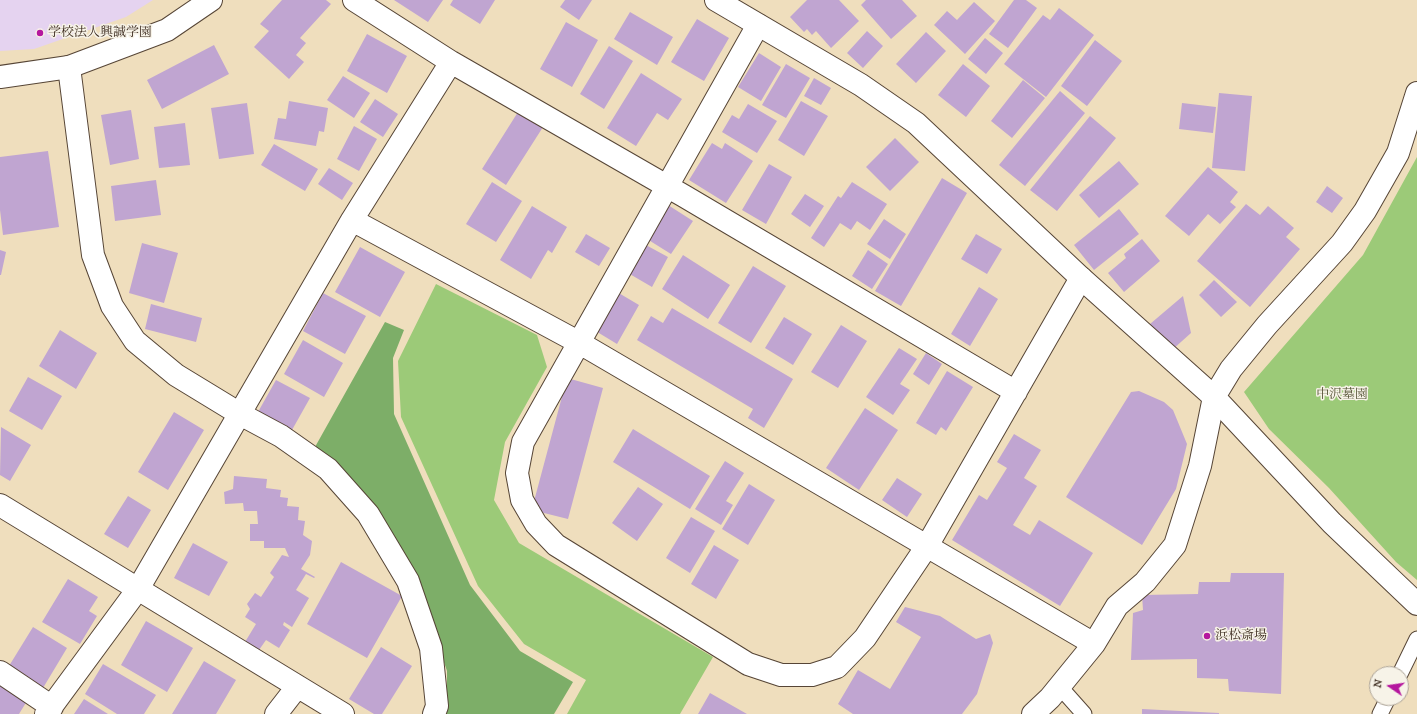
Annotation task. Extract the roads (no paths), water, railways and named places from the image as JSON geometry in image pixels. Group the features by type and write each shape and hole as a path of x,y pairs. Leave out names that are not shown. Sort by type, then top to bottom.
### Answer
{"street":[{"path":"0,77 69,67 167,30 211,0"},
{"path":"354,0 451,62 668,187 1016,392"},
{"path":"716,0 862,85 916,123 1081,278 1214,397 1332,522 1417,604"},
{"path":"758,25 523,442 517,473 522,500 536,524 556,545 748,664 781,675 812,675 837,667 865,638 927,546 1081,278"},
{"path":"0,672 49,710 138,589 352,220 451,62"},
{"path":"69,67 94,255 112,306 135,341 176,375 240,414 281,436 328,469 368,514 408,581 431,648 438,706 434,714"},
{"path":"1033,714 1060,687 1094,644 1117,606 1145,582 1175,545 1200,466 1214,397 1231,369 1267,325 1342,243 1365,210 1398,153 1417,94"},
{"path":"352,220 578,342 1094,644"},
{"path":"0,505 296,687 343,714"},
{"path":"276,714 296,687"}],"lane":[{"path":"1404,666 1417,639"},
{"path":"1060,687 1084,714"}],"place":[{"name":"学校法人興誠学園","path":"40,33"},
{"name":"浜松斎場","path":"1207,636"}],"park label":[{"name":"中沢墓園","path":"1342,395"}]}
